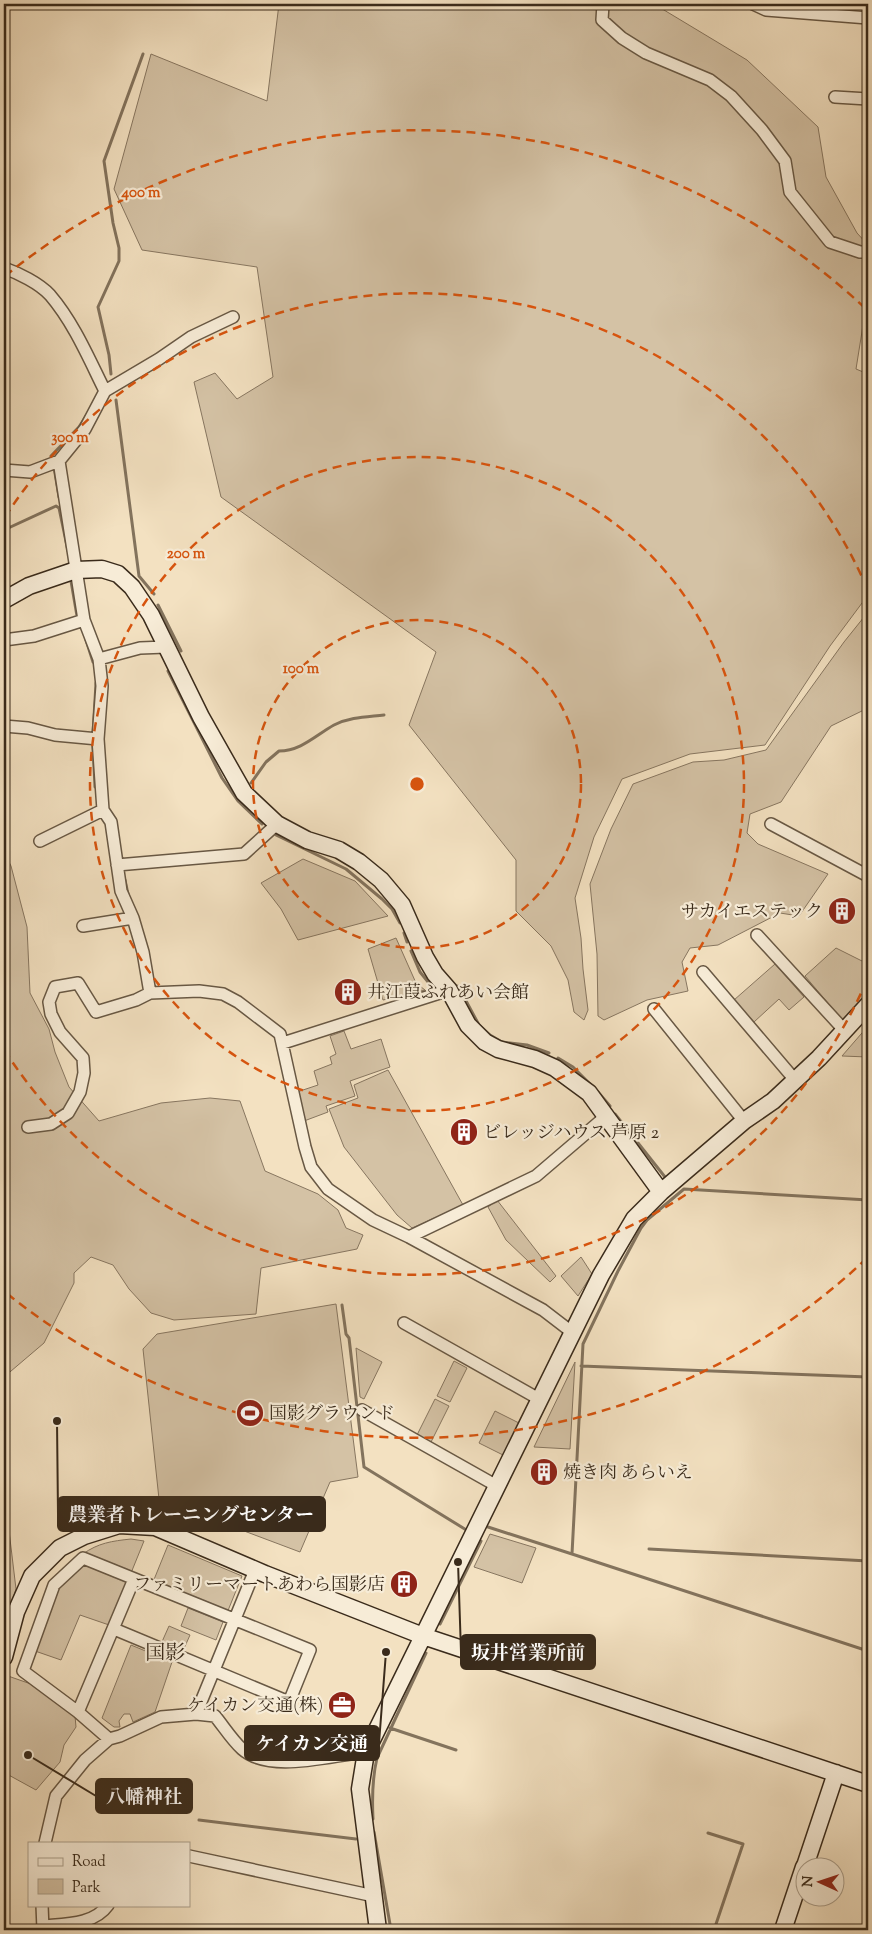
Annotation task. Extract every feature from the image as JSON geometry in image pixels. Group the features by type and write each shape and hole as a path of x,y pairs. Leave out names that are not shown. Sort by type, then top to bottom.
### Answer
{"street":[{"path":"603,4 602,20 622,38 646,53 710,80 731,96 762,130 785,161 790,192 830,242 860,252 868,252"},
{"path":"753,4 766,10 812,8 868,18"},
{"path":"835,97 868,99"},
{"path":"4,268 18,273 49,294 71,325 106,391"},
{"path":"4,470 30,472 58,461 85,429 106,391 191,337 233,317"},
{"path":"58,461 84,620 99,659 102,686 98,739 99,776 103,810 111,822 121,891 133,918 143,952 150,993"},
{"path":"4,600 29,586 76,570 102,569 118,574 126,580 146,606 202,717 244,793 277,824 307,840 339,850 359,862 381,880 402,905 425,957 435,974 449,990 468,1025 485,1042 498,1049 535,1059 554,1068 589,1093 660,1192"},
{"path":"4,640 34,636 84,620"},
{"path":"99,659 140,648 166,646"},
{"path":"4,726 28,728 55,735 98,739"},
{"path":"40,841 103,810"},
{"path":"117,865 244,854 277,824"},
{"path":"772,824 868,876"},
{"path":"84,926 133,918"},
{"path":"757,935 845,1031"},
{"path":"703,972 795,1080"},
{"path":"28,1127 51,1124 68,1113 80,1092 84,1073 83,1058 60,1032 51,1014 48,1002 55,987 78,983 96,1012 136,1000 150,993 199,991 224,994 262,1019 280,1034 297,1114 311,1167 328,1189 373,1220 409,1237 543,1310 573,1333"},
{"path":"282,1043 449,990"},
{"path":"378,1930 360,1789 366,1752 601,1275 634,1219 660,1192 744,1122 773,1101 819,1058 868,1005"},
{"path":"654,1009 744,1122"},
{"path":"409,1237 536,1176 605,1117"},
{"path":"404,1324 539,1399"},
{"path":"362,1410 497,1486"},
{"path":"4,1657 16,1612 32,1576 60,1548 84,1536 119,1525 155,1527 255,1570 423,1636 868,1784"},
{"path":"109,1739 78,1712 23,1671 54,1585 83,1558 310,1650 289,1702 114,1629"},
{"path":"196,1714 255,1570"},
{"path":"78,1712 134,1579"},
{"path":"45,1842 56,1796 85,1760 109,1739 120,1736 161,1717 196,1714 215,1716 242,1749 260,1760 280,1763 366,1752"},
{"path":"809,1856 836,1773"},
{"path":"190,1856 374,1896"},
{"path":"783,1930 794,1898"},
{"path":"42,1906 43,1928 73,1924 96,1917 107,1906"}],"green space":[{"path":"279,4 654,4 747,60 818,127 826,177 857,233 868,245 868,310 864,319 856,369 868,374 868,595 830,646 765,745 690,754 622,779 594,837 575,898 588,1010 584,1020 574,1012 568,980 551,946 516,911 516,860 409,725 436,652 221,497 194,382 215,373 237,399 273,377 257,267 142,250 114,189 151,54 267,101"},
{"path":"868,612 868,703 866,709 831,726 781,802 750,814 747,833 758,844 828,874 799,916 780,913 718,945 690,948 682,962 688,991 647,1000 604,1020 598,1016 597,954 590,884 611,829 633,784 693,762 724,760 766,750"},
{"path":"4,852 11,866 27,927 30,993 49,1029 55,1052 69,1087 99,1121 161,1103 210,1098 240,1101 265,1171 318,1194 338,1210 346,1228 363,1235 357,1249 261,1268 256,1314 174,1320 151,1313 129,1289 113,1265 91,1257 74,1273 74,1283 44,1343 4,1377 4,1019 6,995 4,985"},
{"path":"303,859 355,881 388,916 298,940 281,909 261,883"},
{"path":"396,938 416,983 425,990 383,1000 368,949"},
{"path":"836,948 868,964 868,993 861,1005 845,1023 805,976"},
{"path":"775,964 804,997 789,1010 779,999 754,1022 734,1000"},
{"path":"868,1026 868,1057 842,1056"},
{"path":"344,1031 351,1049 381,1039 390,1067 350,1081 355,1096 326,1106 328,1112 304,1121 294,1093 318,1085 314,1071 332,1064 330,1057 336,1054 330,1036"},
{"path":"388,1070 463,1205 412,1228 397,1215 344,1147 329,1109 358,1098 354,1085"},
{"path":"497,1200 556,1276 550,1282 506,1240 488,1207"},
{"path":"581,1257 592,1274 578,1296 561,1276"},
{"name":"国影グラウンド","path":"336,1304 358,1477 330,1482 300,1552 159,1499 143,1349 157,1334"},
{"path":"356,1348 382,1362 364,1399 360,1397"},
{"path":"454,1361 467,1368 450,1402 437,1396"},
{"path":"575,1362 570,1449 534,1447"},
{"path":"435,1399 449,1406 431,1442 417,1435"},
{"path":"495,1411 519,1423 503,1455 479,1443"},
{"path":"4,1489 16,1589 4,1627"},
{"path":"490,1534 536,1548 522,1583 474,1567"},
{"path":"131,1539 144,1541 131,1573 83,1554 105,1543"},
{"path":"168,1545 242,1576 227,1613 153,1582"},
{"path":"82,1564 129,1581 112,1626 80,1615 61,1660 35,1651 57,1589"},
{"path":"188,1608 223,1622 216,1640 181,1626"},
{"path":"169,1626 190,1635 182,1653 161,1644"},
{"path":"131,1645 172,1662 155,1712 133,1722 130,1714 124,1714 119,1721 120,1727 114,1727 102,1718"},
{"path":"8,1676 31,1684 75,1716 76,1727 64,1745 60,1762 36,1790 4,1774 4,1686"}],"waterway":[{"path":"111,374 109,355 98,307 119,261 119,248 113,223 104,161 143,54"},
{"path":"116,400 139,576 154,594"},
{"path":"51,456 79,427 86,416"},
{"path":"54,467 59,497"},
{"path":"4,530 56,506 59,508 68,551"},
{"path":"71,581 77,616"},
{"path":"158,605 181,651"},
{"path":"86,640 93,662"},
{"path":"168,671 222,778 238,801 262,824"},
{"path":"93,734 96,683"},
{"path":"251,783 266,762 279,751 294,748 308,742 340,722 384,715"},
{"path":"93,746 95,787"},
{"path":"276,835 346,869 382,899 392,909 400,923"},
{"path":"125,880 128,894"},
{"path":"404,933 407,942"},
{"path":"411,951 420,972 433,988"},
{"path":"458,986 479,1025 490,1035 502,1042 527,1045 549,1053"},
{"path":"558,1058 573,1067 594,1088"},
{"path":"598,1092 610,1106"},
{"path":"615,1114 665,1177"},
{"path":"488,1527 572,1554 583,1344 618,1271 647,1220 684,1189 868,1200"},
{"path":"342,1305 346,1334 349,1338 364,1467 468,1531"},
{"path":"581,1366 868,1377"},
{"path":"440,1624 481,1541"},
{"path":"649,1549 868,1561"},
{"path":"572,1554 868,1651"},
{"path":"373,1819 372,1804 377,1758 426,1653"},
{"path":"390,1728 456,1750"},
{"path":"199,1820 356,1839"},
{"path":"374,1832 391,1930"},
{"path":"708,1833 743,1844 714,1930"}],"place":[{"name":"サカイエステック","path":"842,911"},
{"name":"井江葭ふれあい会館","path":"348,992"},
{"name":"ビレッジハウス 芦原 2","path":"464,1132"},
{"name":"国影グラウンド","path":"250,1413"},
{"name":"農業者トレーニングセンター","path":"57,1421"},
{"name":"焼き肉 あらいえ","path":"544,1472"},
{"name":"坂井営業所前","path":"458,1562"},
{"name":"ファミリーマートあわら国影店","path":"404,1584"},
{"name":"ケイカン交通","path":"386,1652"},
{"name":"ケイカン交通(株)","path":"342,1705"},
{"name":"八幡神社","path":"28,1755"}],"district":[{"name":"国影","path":"165,1652"}]}
